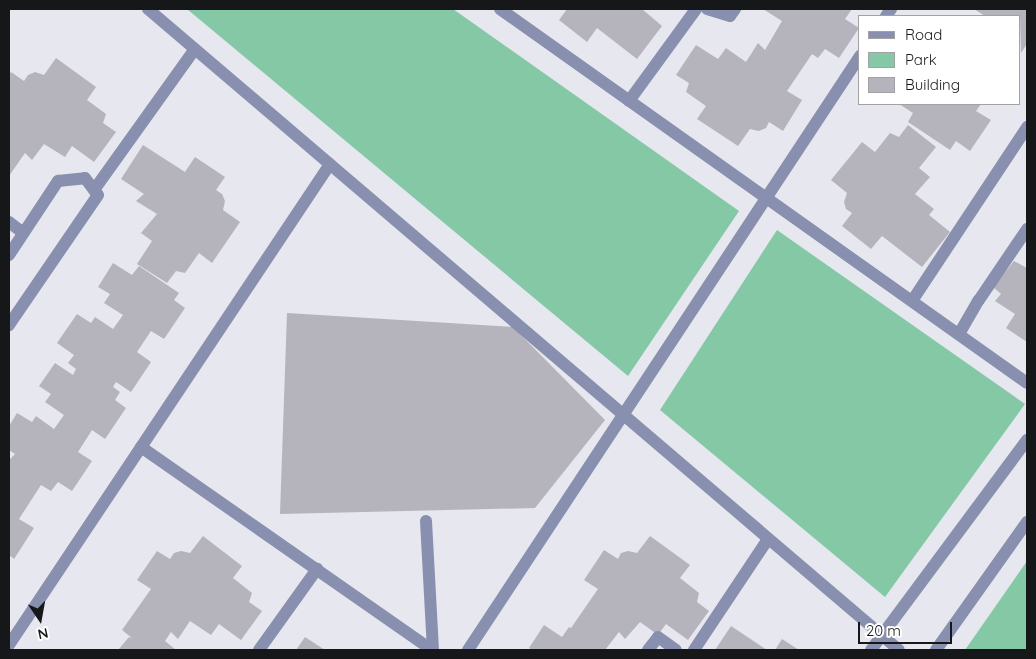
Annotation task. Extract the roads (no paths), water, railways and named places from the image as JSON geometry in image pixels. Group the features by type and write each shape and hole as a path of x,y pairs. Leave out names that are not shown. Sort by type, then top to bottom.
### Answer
{"street":[{"path":"148,9 899,650"},
{"path":"500,9 1027,382"},
{"path":"629,100 696,9"},
{"path":"707,9 730,16 735,9"},
{"path":"94,190 195,50"},
{"path":"468,650 858,59"},
{"path":"912,301 1027,127"},
{"path":"9,646 330,164"},
{"path":"9,255 58,181 84,178 98,196 9,325"},
{"path":"9,222 23,234"},
{"path":"959,334 979,300 1027,230"},
{"path":"871,650 1027,440"},
{"path":"141,447 433,650"},
{"path":"426,521 433,650"},
{"path":"936,650 1027,522"},
{"path":"694,650 768,539"},
{"path":"259,650 317,570"},
{"path":"648,650 658,637 676,650"}]}
